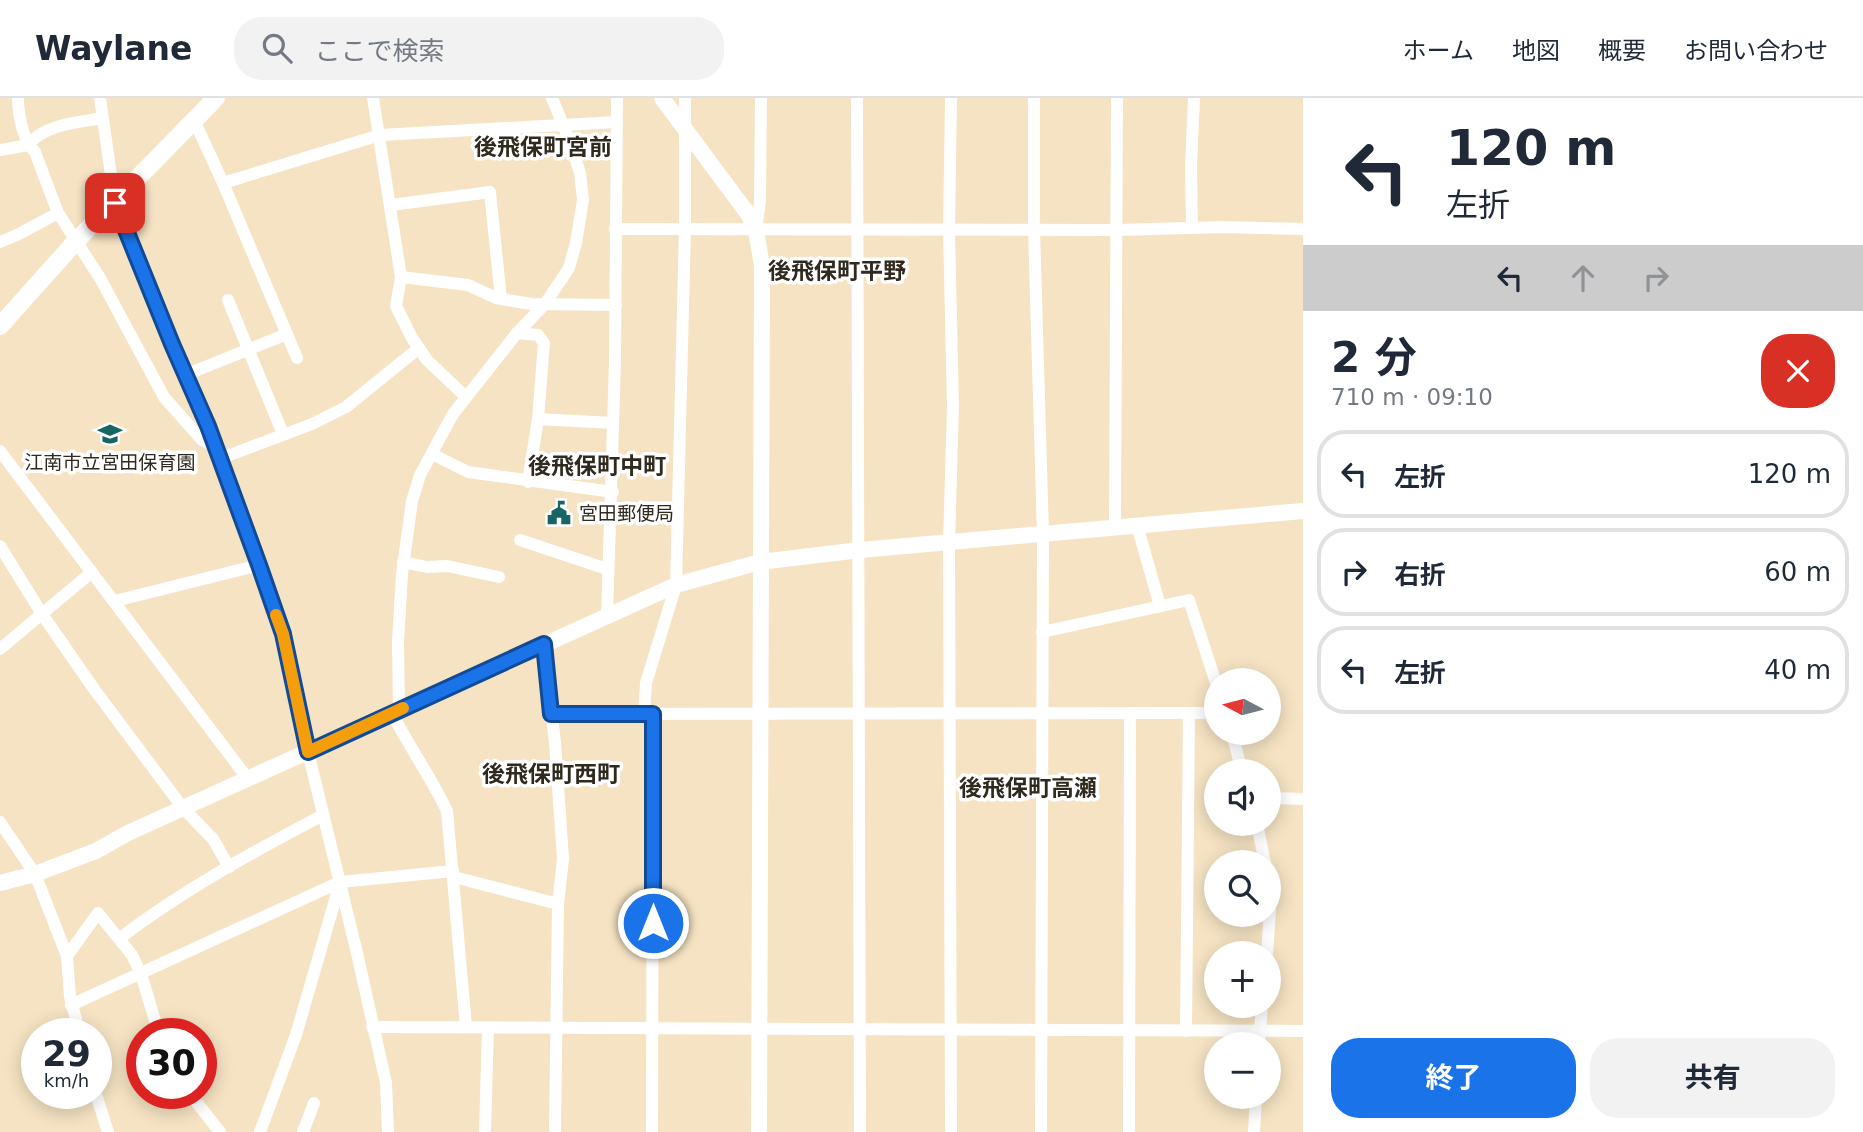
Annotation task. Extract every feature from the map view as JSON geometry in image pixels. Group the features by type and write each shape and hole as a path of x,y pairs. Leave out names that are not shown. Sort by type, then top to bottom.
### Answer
{"main road":[{"path":"0,327 77,240 216,98"}],"street":[{"path":"18,98 28,145 36,152 58,213 77,240 164,397 217,453"},
{"path":"100,98 115,203 217,453 283,634 386,1083 388,1132"},
{"path":"373,98 401,277 396,306 419,348 444,379 466,397"},
{"path":"466,1027 447,811 432,778 416,758 396,719 403,562 412,501 420,475 453,414 517,333 545,304 569,268 580,226 583,200 579,173 552,98"},
{"path":"607,617 607,569 613,492 617,98"},
{"path":"662,98 748,214 756,230 762,266 759,1132"},
{"path":"652,1132 649,714 646,683 676,585 685,229 685,98"},
{"path":"756,230 760,202 761,98"},
{"path":"857,98 860,1132"},
{"path":"951,98 951,1132"},
{"path":"1034,98 1034,229 1043,534 1041,1132"},
{"path":"1115,528 1117,98"},
{"path":"1192,227 1194,98"},
{"path":"0,150 28,145 37,134 46,131 102,118"},
{"path":"194,120 297,358"},
{"path":"223,183 380,135 617,122"},
{"path":"391,205 490,192 500,299"},
{"path":"0,242 58,213"},
{"path":"615,229 1303,229"},
{"path":"401,277 468,285 500,299 545,304 616,305"},
{"path":"228,300 283,434"},
{"path":"517,333 538,335 544,343 538,419 528,482"},
{"path":"185,375 287,334"},
{"path":"217,453 283,434 346,407 419,348"},
{"path":"538,419 613,424"},
{"path":"0,451 248,779"},
{"path":"432,454 468,472 613,492"},
{"path":"0,883 35,874 96,851 125,834 676,585 760,562 860,550 1303,511"},
{"path":"1137,526 1160,606"},
{"path":"520,540 607,569"},
{"path":"0,546 42,614 94,689 183,808 213,839 229,867"},
{"path":"403,562 427,567 447,566 499,578"},
{"path":"115,601 259,565"},
{"path":"0,649 92,572"},
{"path":"1042,632 1095,623 1189,600 1211,668"},
{"path":"544,644 563,859 558,904 555,1132"},
{"path":"1129,1132 1130,713"},
{"path":"1186,1031 1189,713"},
{"path":"551,714 1204,713"},
{"path":"1281,798 1303,799"},
{"path":"120,938 150,915 229,867 323,815"},
{"path":"0,822 35,874 67,956 71,1005 75,1018"},
{"path":"71,1005 340,882 454,874 558,904"},
{"path":"260,1132 296,1035 340,882"},
{"path":"67,956 98,914 132,955 141,974 154,1018"},
{"path":"372,1027 1204,1033"},
{"path":"485,1132 488,1028"},
{"path":"1281,1035 1303,1031"},
{"path":"303,1132 314,1103"},
{"path":"101,1109 108,1132"},
{"path":"202,1109 220,1132"},
{"path":"1254,1132 1255,1109"}],"slow traffic":[{"path":"276,615 283,634 308,752 403,708"}],"place":[{"name":"江南市立宮田保育園","path":"110,434"},
{"name":"宮田郵便局","path":"559,513"}],"district":[{"name":"後飛保町宮前","path":"543,147"},
{"name":"後飛保町平野","path":"837,271"},
{"name":"後飛保町中町","path":"597,466"},
{"name":"後飛保町西町","path":"551,774"},
{"name":"後飛保町高瀬","path":"1028,788"}],"route":[{"path":"115,203 208,426 259,565 283,634 308,752 544,644 551,714 653,714 653,923"}]}
